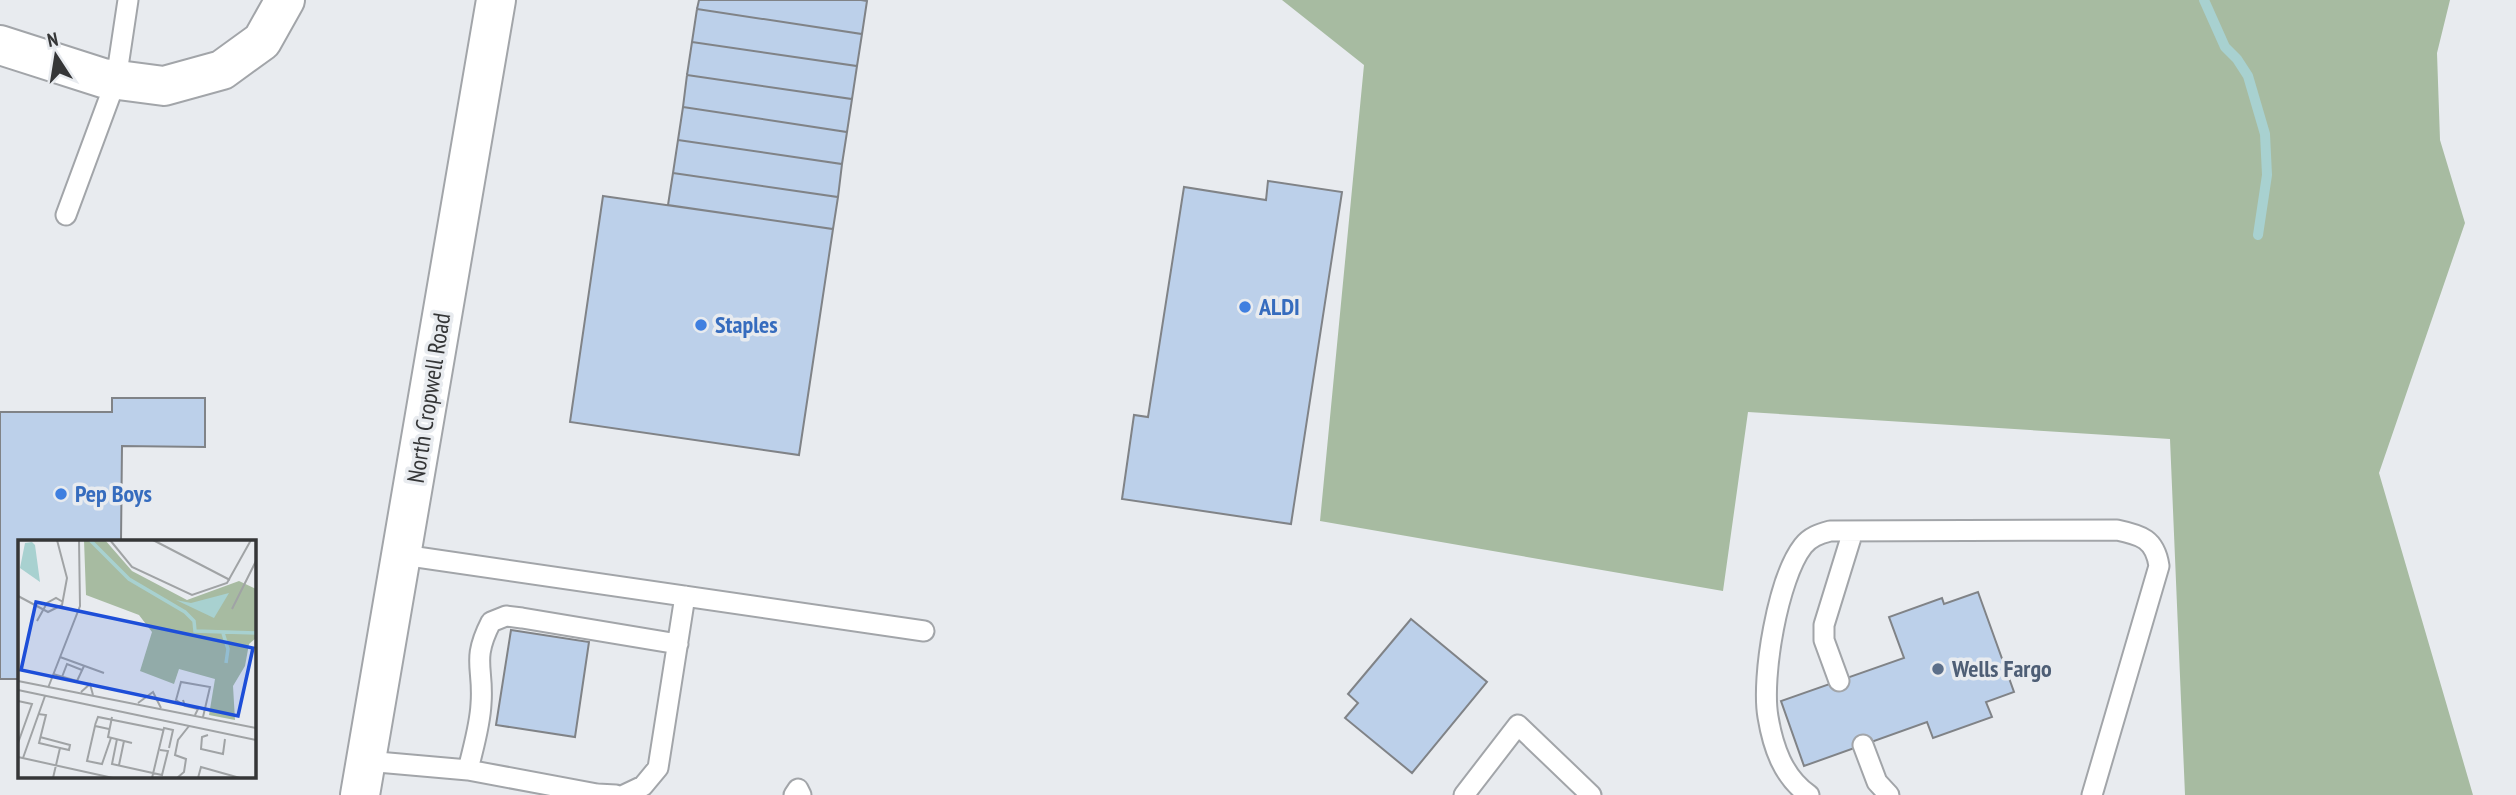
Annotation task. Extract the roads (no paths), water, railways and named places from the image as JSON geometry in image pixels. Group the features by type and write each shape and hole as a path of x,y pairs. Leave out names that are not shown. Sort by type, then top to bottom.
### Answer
{"street":[{"path":"0,45 116,80 164,86 222,70 262,41 285,0"},
{"name":"North Cropwell Road","path":"363,778 496,0"}],"lane":[{"path":"66,215 116,80 128,0"},
{"path":"1809,795 1789,776 1781,761 1768,715 1766,679 1772,635 1786,583 1802,547 1819,534 1853,531 2117,530 2136,534 2149,541 2157,553 2159,566 2092,795"},
{"path":"1839,681 1825,640 1824,625 1853,531"},
{"path":"403,555 924,631"},
{"path":"624,795 643,786 658,768 685,596"},
{"path":"468,769 482,701 479,649 491,622 506,616 678,644"},
{"path":"1464,795 1518,725 1591,795"},
{"path":"1863,745 1877,782 1889,795"},
{"path":"363,778 468,769 597,795 616,795"},
{"path":"794,795 798,789 801,795"}],"waterway":[{"path":"2204,0 2225,47 2248,76 2265,134 2267,175 2258,235"}],"place":[{"name":"ALDI","path":"1245,307"},
{"name":"Staples","path":"701,325"},
{"name":"Pep Boys","path":"61,494"},
{"name":"Wells Fargo","path":"1938,669"}]}
